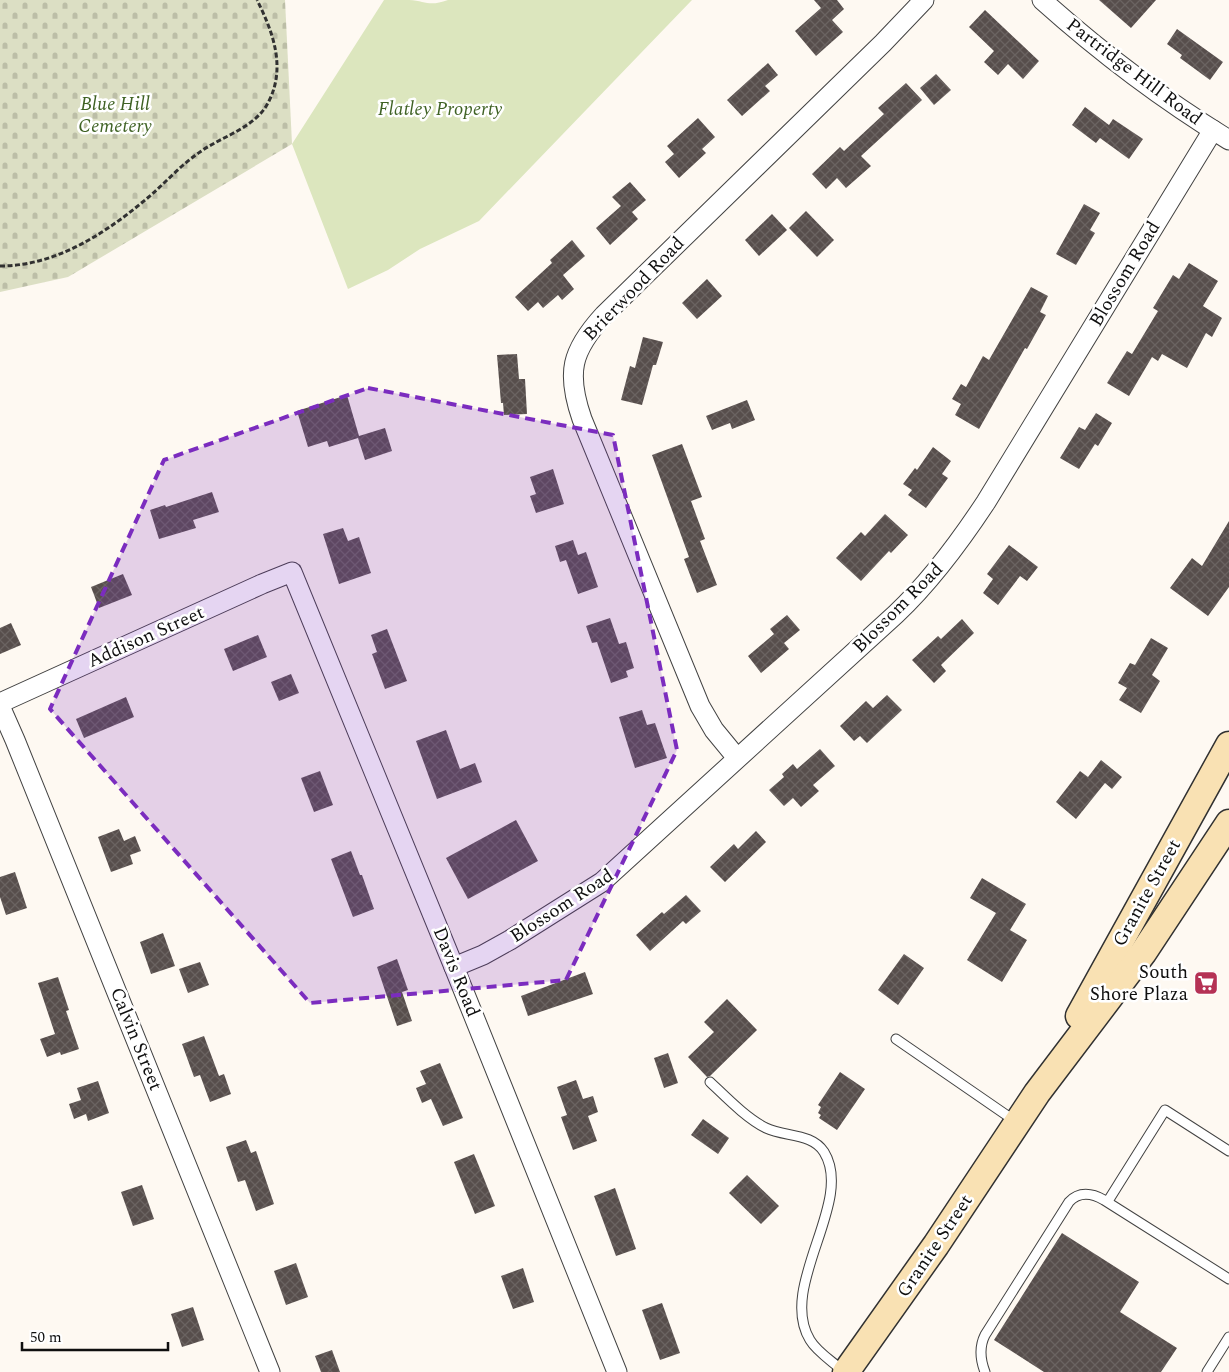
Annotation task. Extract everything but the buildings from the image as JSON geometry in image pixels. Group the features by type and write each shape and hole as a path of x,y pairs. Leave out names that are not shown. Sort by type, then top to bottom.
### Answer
{"main road":[{"name":"Granite Street","path":"1037,1093 1229,745"},
{"name":"Granite Street","path":"846,1372 936,1245 1037,1093 1138,960 1229,823"}],"street":[{"name":"Brierwood Road","path":"737,758 714,730 700,706 582,419 574,392 573,368 576,356 586,336 604,315 883,43 924,0"},
{"name":"Partridge Hill Road","path":"1042,0 1089,41 1160,95 1229,140"},
{"name":"Blossom Road","path":"454,967 503,944 602,882 930,580 959,543 991,494 1213,130"},
{"name":"Addison Street","path":"0,705 262,584 292,572"},
{"name":"Davis Road","path":"292,572 617,1372"},
{"name":"Calvin Street","path":"0,705 270,1372"}],"lane":[{"path":"896,1039 1017,1123"},
{"path":"710,1082 757,1123 776,1132 810,1140 818,1144 827,1159 832,1174 831,1192 806,1277 802,1308 806,1331 810,1341 818,1350 846,1372"},
{"path":"1108,1202 1165,1110 1229,1151"},
{"path":"985,1372 981,1347 985,1335 1069,1202 1076,1196 1094,1195 1108,1202 1229,1279"},
{"path":"1206,1372 1229,1336"}],"path":[{"path":"0,266 19,265 48,258 97,236 128,214 198,153 246,126 262,112 268,104 276,83 278,60 272,37 257,0"}],"highlighted area":[{"path":"368,388 613,435 677,750 566,980 310,1003 50,709 164,460"}],"green space":[{"name":"Blue Hill Cemetery","path":"0,0 285,0 292,144 68,277 0,292"},
{"name":"Flatley Property","path":"384,0 409,0 432,3 448,0 692,0 479,221 420,249 388,270 348,289 292,144"}],"place":[{"name":"South Shore Plaza","path":"1206,983"}]}
